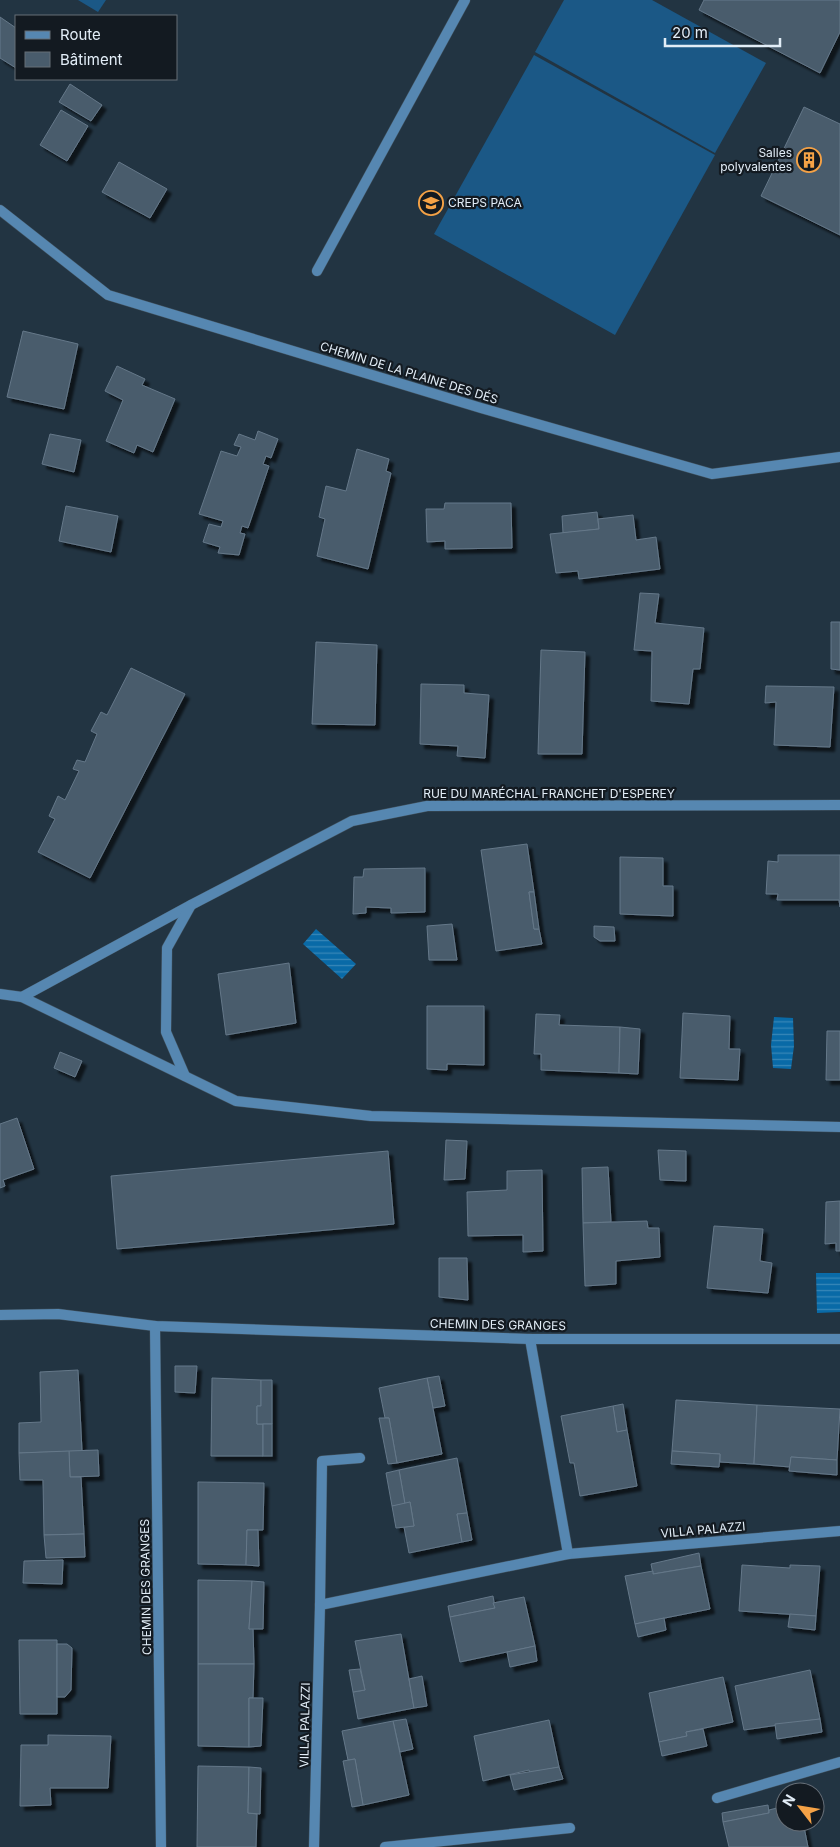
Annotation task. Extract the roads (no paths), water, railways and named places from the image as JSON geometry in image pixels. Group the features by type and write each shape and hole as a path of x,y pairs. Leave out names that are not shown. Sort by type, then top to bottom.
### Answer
{"street":[{"path":"317,271 466,0"},
{"name":"CHEMIN DE LA PLAINE DES DÉS","path":"0,210 108,295 491,410 712,474 840,457"},
{"name":"RUE DU MARÉCHAL FRANCHET D'ESPEREY","path":"22,998 191,905 352,821 427,806 840,806"},
{"path":"185,1076 166,1032 168,948 191,905"},
{"path":"0,994 22,998 236,1101 371,1116 840,1127"},
{"name":"CHEMIN DES GRANGES","path":"0,1315 58,1314 155,1326 530,1339 840,1338"},
{"name":"CHEMIN DES GRANGES","path":"155,1326 161,1847"},
{"path":"530,1339 568,1554"},
{"name":"VILLA PALAZZI","path":"314,1847 322,1461 360,1458"},
{"name":"VILLA PALAZZI","path":"320,1604 568,1554 840,1531"},
{"path":"717,1798 840,1762"},
{"path":"385,1847 570,1828"}],"place":[{"name":"Salles polyvalentes","path":"809,160"},
{"name":"CREPS PACA","path":"431,203"}]}
